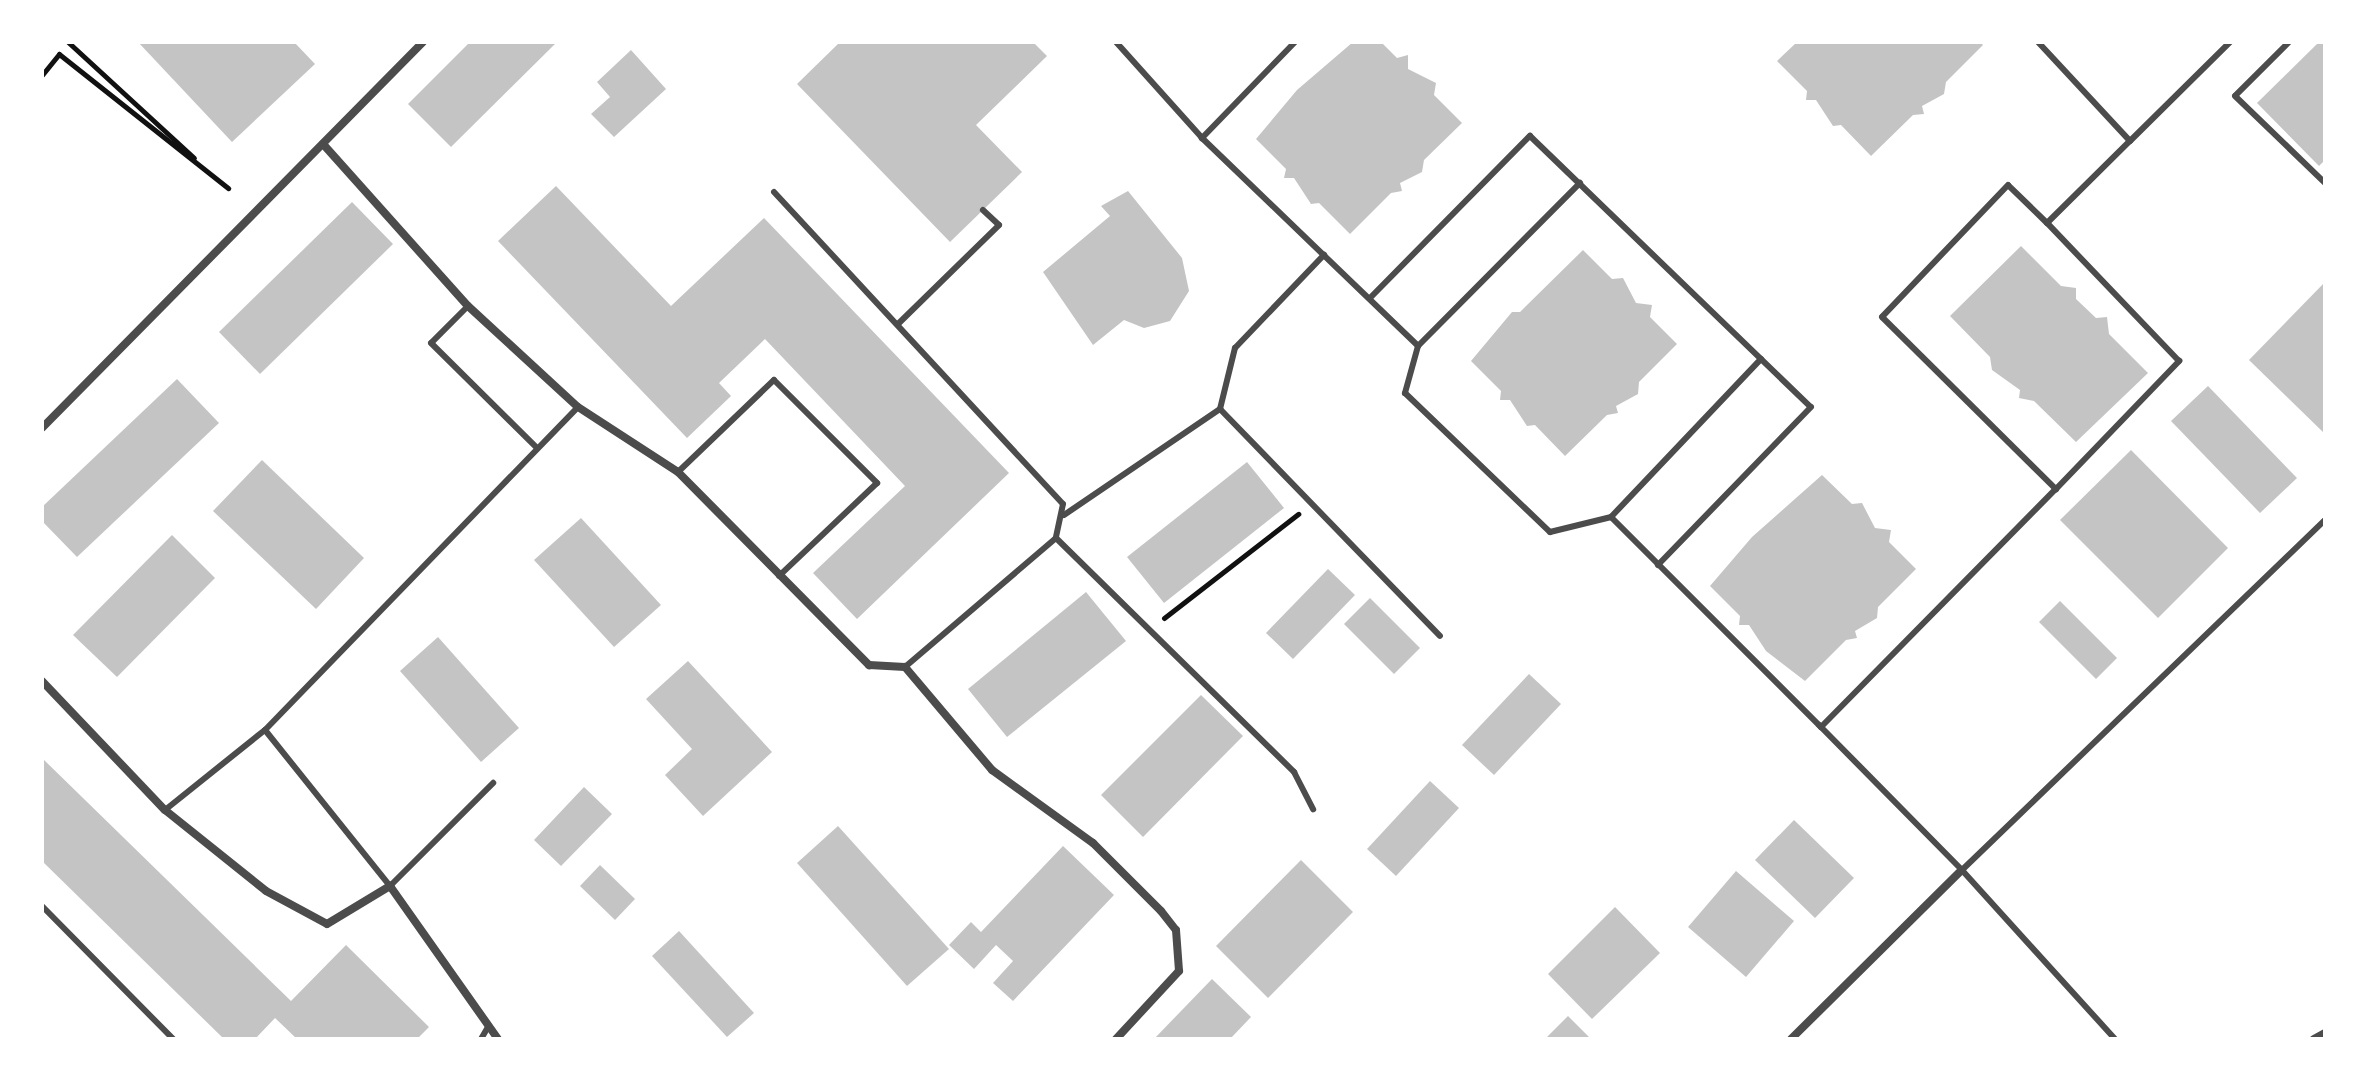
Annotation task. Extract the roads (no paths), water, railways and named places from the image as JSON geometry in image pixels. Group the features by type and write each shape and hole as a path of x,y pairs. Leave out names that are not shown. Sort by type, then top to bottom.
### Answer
{"street":[{"path":"42,428 423,42"},
{"path":"323,144 468,306 578,407 678,472 869,665 905,667 992,770 1093,843 1176,930 1180,960 1171,987 1116,1039"},
{"path":"42,681 165,810 266,891 327,924 390,886 498,1039"},
{"path":"1791,1039 1962,870"},
{"path":"2314,1039 2325,1033"}],"lane":[{"path":"1116,42 1202,138 1418,346"},
{"path":"1202,138 1295,42"},
{"path":"2038,42 2130,141"},
{"path":"2047,223 2230,42"},
{"path":"2289,42 2235,96 2325,183"},
{"path":"1370,298 1530,136 1811,407 1658,565"},
{"path":"1580,183 1418,346 1405,393 1550,532 1611,517 1761,359"},
{"path":"1611,517 1821,727 2056,489 2179,361 2008,185 1882,317 2056,489"},
{"path":"774,192 1053,488 1064,515"},
{"path":"899,323 999,225 983,210"},
{"path":"905,667 1056,538 1064,515 1220,409 1235,348 1324,255"},
{"path":"468,306 431,343 537,448"},
{"path":"678,472 774,380 877,483 779,576"},
{"path":"165,810 265,730 578,407"},
{"path":"1220,409 1440,636"},
{"path":"1962,870 2325,520"},
{"path":"1056,538 1147,631 1294,772 1313,809"},
{"path":"1813,719 1962,870 2115,1039"},
{"path":"265,730 390,886 493,783"},
{"path":"42,906 173,1039"},
{"path":"481,1039 488,1027"}]}
